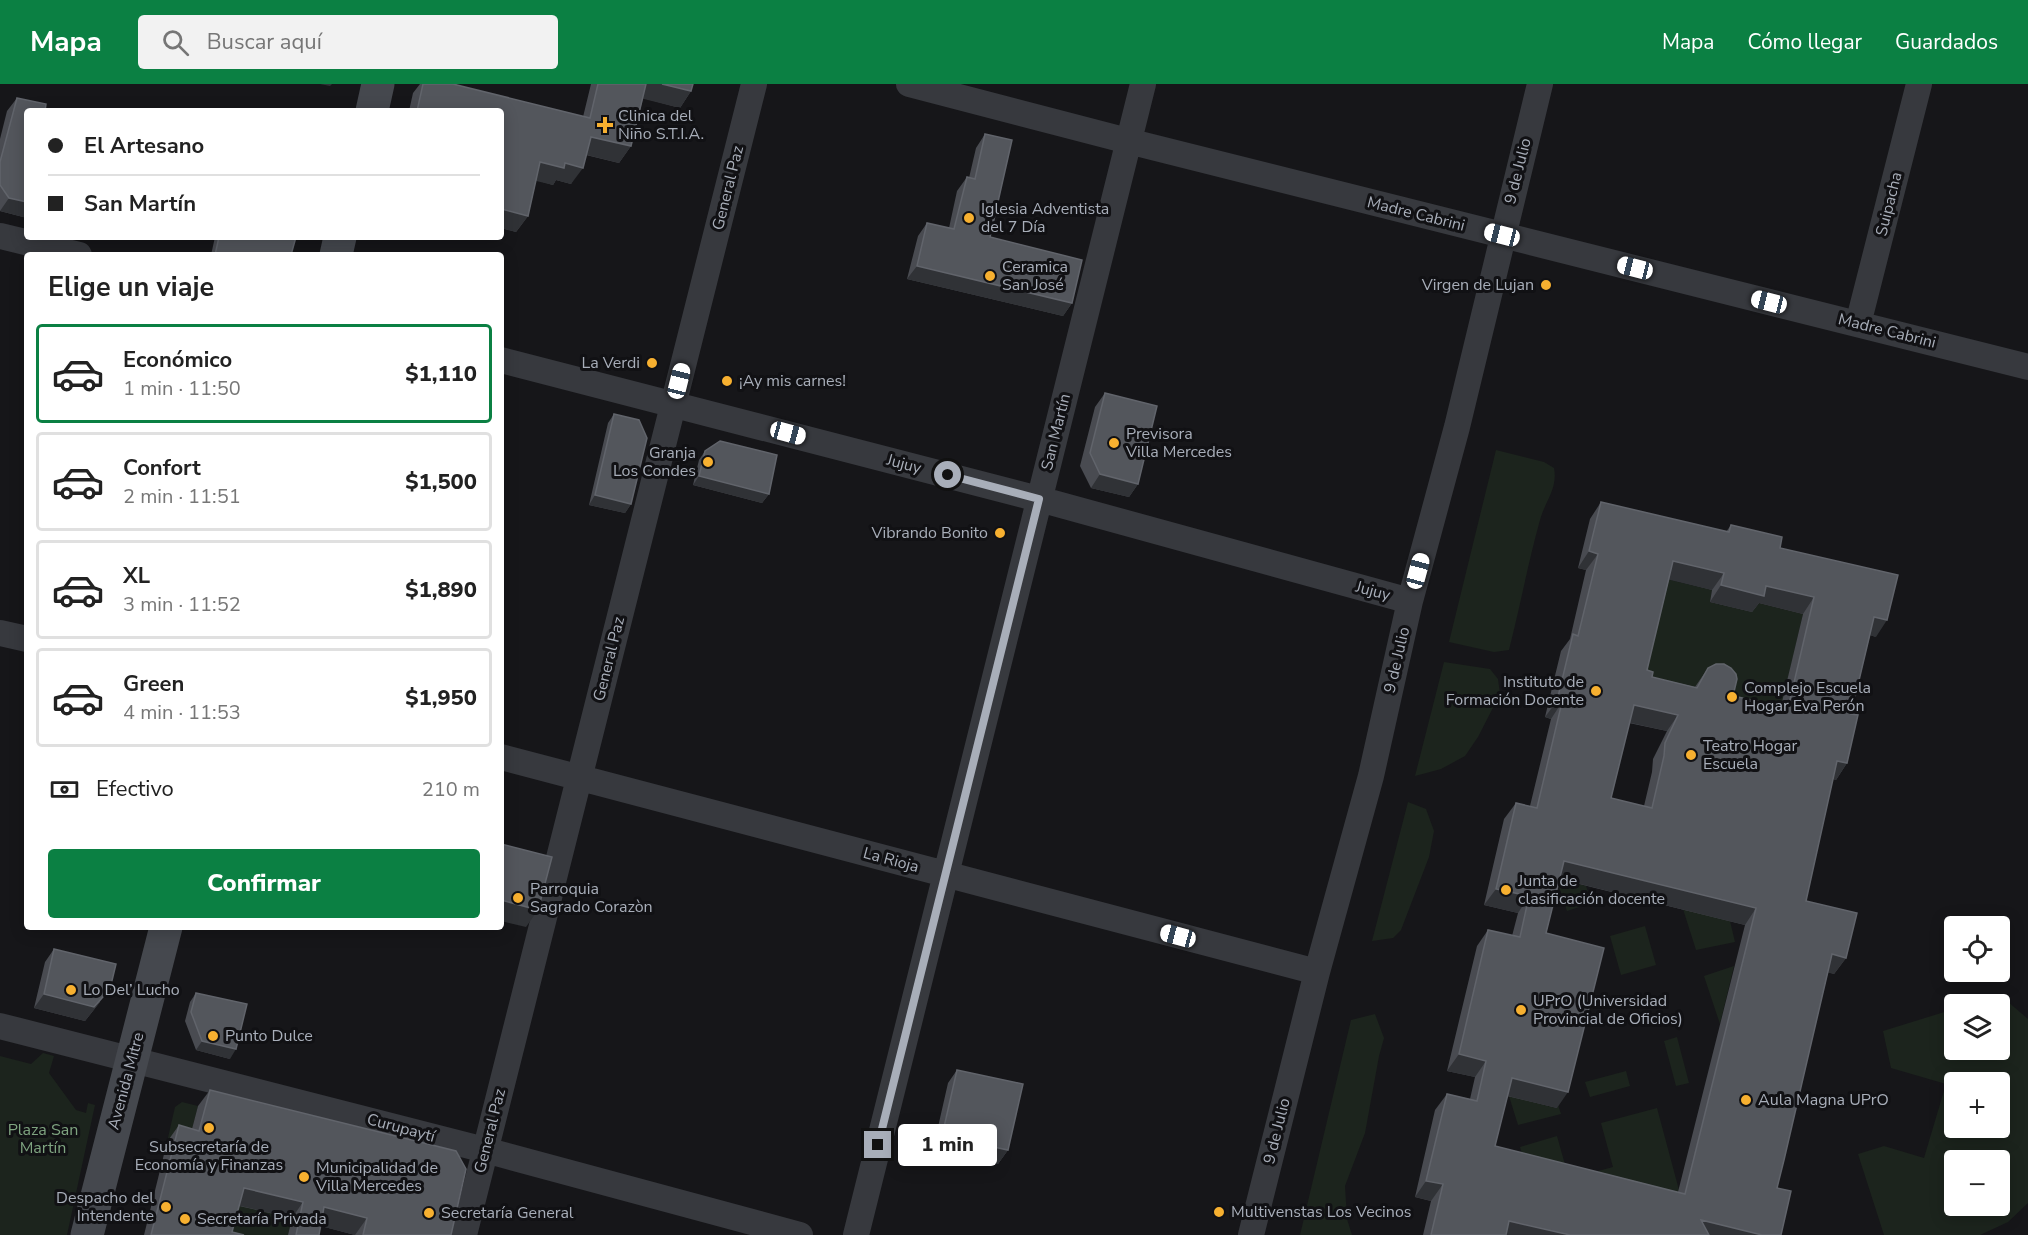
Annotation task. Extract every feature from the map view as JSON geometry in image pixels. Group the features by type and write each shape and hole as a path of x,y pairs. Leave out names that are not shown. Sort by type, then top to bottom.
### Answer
{"main road":[{"path":"373,108 378,84"},
{"name":"Avenida Mitre","path":"87,1235 165,930"}],"street":[{"name":"General Paz","path":"464,1235 754,84"},
{"name":"Madre Cabrini","path":"909,84 2028,367"},
{"name":"San Martín","path":"856,1235 1143,84"},
{"name":"9 de Julio","path":"1251,1235 1317,972 1371,776 1410,601 1457,427 1540,84"},
{"name":"Suipacha","path":"1858,324 1919,84"},
{"path":"0,236 66,252"},
{"name":"Jujuy","path":"504,361 1039,499 1410,601"},
{"path":"0,633 24,638"},
{"name":"La Rioja","path":"504,758 1317,972"},
{"name":"Curupaytí","path":"0,1026 485,1150 800,1235"}],"green space":[{"path":"1496,450 1544,462 1554,468 1555,475 1553,489 1542,513 1509,650 1494,652 1449,642"},
{"path":"1662,578 1712,590 1710,602 1752,612 1754,602 1803,614 1778,721 1692,692 1640,693"},
{"path":"1444,662 1490,669 1498,679 1500,694 1478,737 1465,756 1441,769 1415,776"},
{"path":"1408,802 1426,809 1434,831 1429,857 1401,930 1393,938 1372,941"},
{"path":"1556,878 1586,886 1592,903 1567,911"},
{"path":"1683,909 1730,921 1735,942 1696,950"},
{"path":"1645,926 1656,965 1621,975 1610,936"},
{"path":"1734,966 1720,1024 1704,976"},
{"path":"2010,1004 2028,1019 2028,1203 2008,1222 1980,1235 1884,1235 1858,1154 1884,1146 1924,1158 1944,1091 1944,1138 2010,1138 2010,1072 1944,1072 1944,1083 1891,1068 1883,1031 1944,1012 1944,1060 2010,1060"},
{"path":"1375,1014 1384,1038 1365,1133 1345,1186 1347,1219 1352,1235 1300,1235 1351,1020"},
{"path":"1677,1037 1689,1083 1676,1086 1664,1041"},
{"name":"Plaza San Martín","path":"43,1053 54,1056 49,1073 76,1110 86,1113 88,1103 95,1105 67,1235 0,1235 0,1056 31,1064"},
{"path":"1626,1071 1630,1086 1590,1097 1585,1082"},
{"path":"1509,1096 1556,1108 1558,1105 1561,1114 1518,1125"},
{"path":"182,1102 198,1106 188,1147 167,1142 175,1107"},
{"path":"1657,1108 1679,1190 1674,1210 1528,1174 1520,1147 1557,1136 1569,1179 1613,1167 1601,1123"},
{"path":"206,1197 292,1218 288,1235 224,1235"}],"building":[{"path":"423,84 453,84 590,118 598,84 646,84 631,146 591,137 583,168 565,163 564,168 540,162 528,216 504,210 504,108 418,108"},
{"path":"662,84 693,84 691,91"},
{"path":"17,98 46,104 45,108 24,108 24,201 9,198 0,185 0,162"},
{"path":"985,134 1012,140 990,237 1082,260 1072,303 917,266 927,223 954,229 967,177 975,179"},
{"path":"218,240 295,240 292,252 216,252"},
{"name":"Previsora Villa Mercedes","path":"1105,393 1157,406 1138,484 1100,474 1090,453"},
{"path":"614,414 639,420 647,438 631,504 595,495"},
{"path":"720,441 777,455 769,494 699,476 705,451"},
{"path":"1601,502 1729,532 1731,525 1782,537 1780,548 1898,575 1887,620 1874,617 1851,714 1858,715 1847,763 1837,761 1806,901 1857,913 1846,958 1832,954 1777,1188 1791,1191 1781,1235 1762,1235 1701,1220 1709,1235 1570,1235 1509,1221 1506,1235 1431,1235 1443,1184 1426,1181 1447,1094 1477,1101 1486,1061 1459,1054 1488,930 1520,937 1529,896 1496,889 1516,803 1537,808 1562,702 1557,701 1573,634 1578,636 1598,554 1589,551","holes":["1673,561 1724,573 1721,585 1764,596 1766,586 1814,597 1789,704 1781,702 1780,706 1733,696 1736,674 1724,664 1716,664 1708,668 1697,688 1652,677 1653,672 1647,670","1634,705 1678,715 1665,743 1652,808 1611,798","1564,861 1756,908 1685,1194 1495,1146 1512,1078 1568,1092 1604,948 1546,933"]},
{"path":"504,845 552,857 538,910 504,901"},
{"name":"Lo Del’ Lucho","path":"54,949 116,964 110,989 94,1007 44,994"},
{"name":"Punto Dulce","path":"196,993 247,1004 236,1049 202,1041 191,1012"},
{"path":"957,1070 1023,1084 1008,1150 942,1136"},
{"name":"Municipalidad de Villa Mercedes","path":"210,1090 456,1151 466,1169 451,1235 363,1235 367,1218 324,1207 319,1235 296,1235 303,1202 244,1188 232,1232 244,1235 151,1235 179,1125 199,1131"}],"place":[{"name":"Clinica del Niño S.T.I.A.","path":"605,125"},
{"name":"Iglesia Adventista del 7 Día","path":"969,218"},
{"name":"Ceramica San José","path":"990,276"},
{"name":"Virgen de Lujan","path":"1546,285"},
{"name":"La Verdi","path":"652,363"},
{"name":"¡Ay mis carnes!","path":"727,381"},
{"name":"Previsora Villa Mercedes","path":"1114,443"},
{"name":"Granja Los Condes","path":"708,462"},
{"name":"Vibrando Bonito","path":"1000,533"},
{"name":"Instituto de Formación Docente","path":"1596,691"},
{"name":"Complejo Escuela Hogar Eva Perón","path":"1732,697"},
{"name":"Teatro Hogar Escuela","path":"1691,755"},
{"name":"Junta de clasificación docente","path":"1506,890"},
{"name":"Parroquia Sagrado Corazòn","path":"518,898"},
{"name":"Lo Del’ Lucho","path":"71,990"},
{"name":"UPrO (Universidad Provincial de Oficios)","path":"1521,1010"},
{"name":"Punto Dulce","path":"213,1036"},
{"name":"Aula Magna UPrO","path":"1746,1100"},
{"name":"Subsecretaría de Economía y Finanzas","path":"209,1128"},
{"name":"Municipalidad de Villa Mercedes","path":"304,1177"},
{"name":"Despacho del Intendente","path":"166,1207"},
{"name":"Multivenstas Los Vecinos","path":"1219,1212"},
{"name":"Secretaría General","path":"429,1213"},
{"name":"Secretaría Privada","path":"185,1219"}],"route":[{"path":"878,1145 1039,499 948,475"}]}
